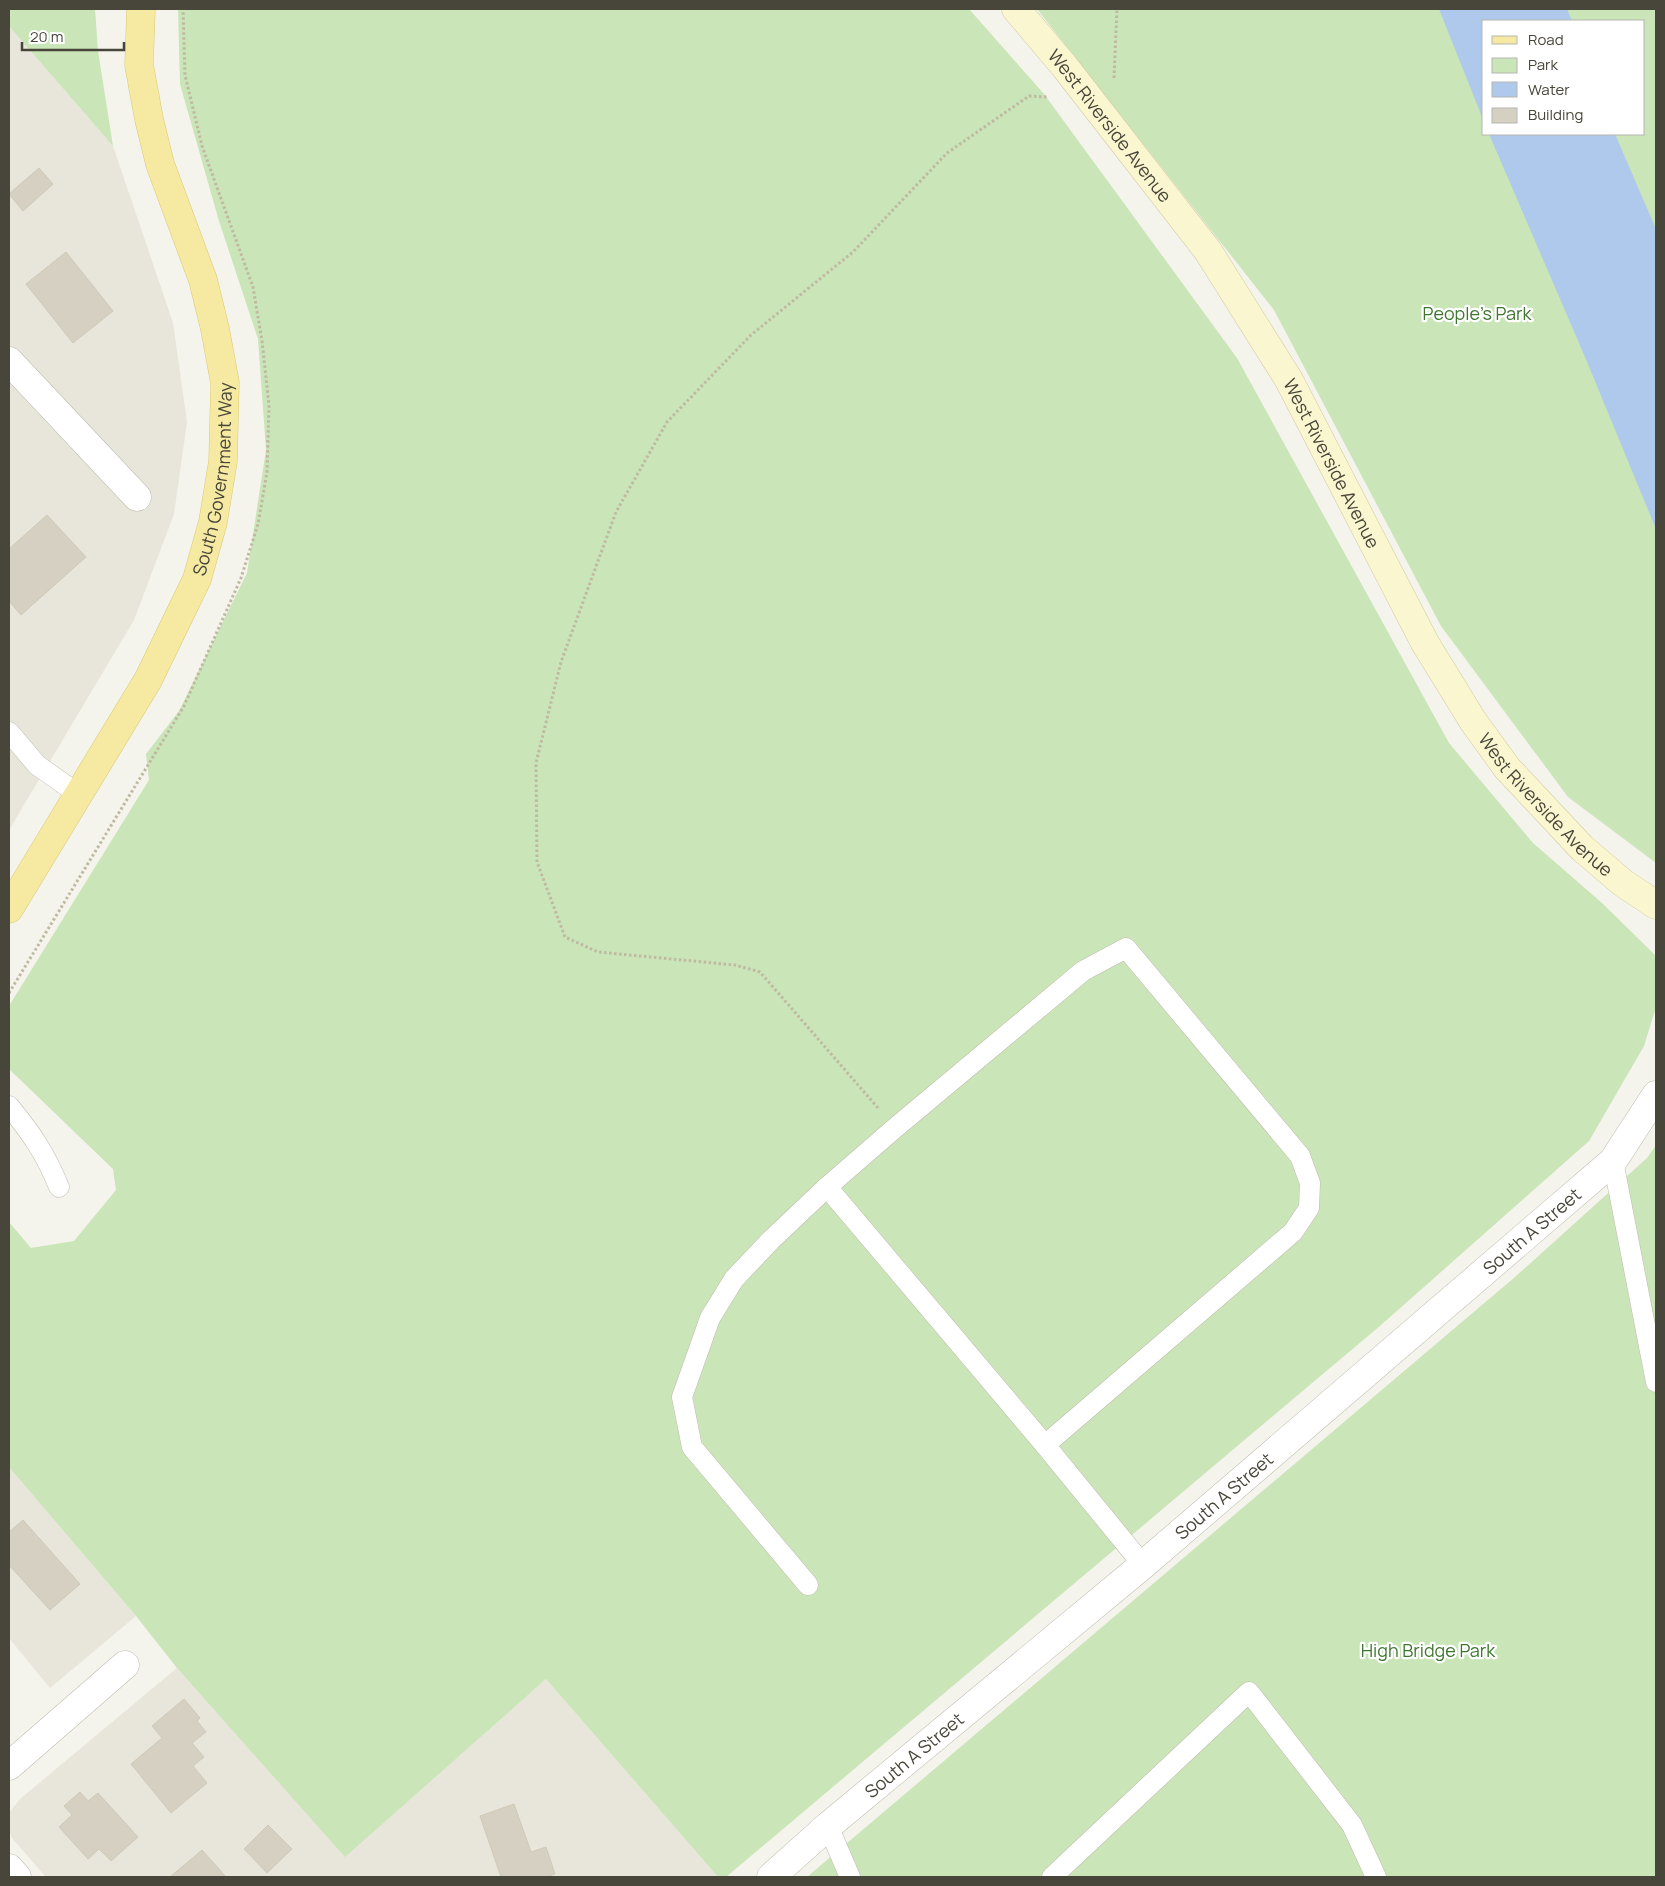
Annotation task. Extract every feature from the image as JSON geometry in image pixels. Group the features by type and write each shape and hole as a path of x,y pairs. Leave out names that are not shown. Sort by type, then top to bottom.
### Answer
{"main road":[{"name":"South Government Way","path":"9,909 148,680 197,579 213,522 223,461 225,383 215,329 203,280 160,164 149,119 139,64 141,9"},
{"name":"West Riverside Avenue","path":"1016,9 1091,101 1208,251 1289,380 1425,643 1473,721 1507,768 1582,848 1623,883 1656,905"}],"street":[{"path":"9,361 137,497"},
{"name":"South A Street","path":"770,1877 828,1826 1143,1565 1613,1161 1656,1095"},
{"path":"9,1766 125,1665"},
{"path":"9,1868 17,1877"}],"lane":[{"path":"9,732 37,765 78,794"},
{"path":"808,1585 692,1447 682,1397 710,1318 734,1279 827,1187 1083,971 1126,948 1300,1156 1310,1183 1310,1208 1293,1232 1046,1445"},
{"path":"9,1106 30,1130 48,1160 59,1187"},
{"path":"1613,1161 1656,1382"},
{"path":"827,1187 1046,1445 1143,1565"},
{"path":"1052,1877 1249,1692 1352,1825 1376,1877"},
{"path":"828,1826 850,1877"}],"path":[{"path":"895,1128 760,972 735,965 598,952 565,937 537,862 536,763 561,662 616,512 667,422 751,335 853,252 947,153 1029,96 1091,101 1114,78 1117,9"}],"shaded area":[{"path":"9,26 113,146 173,323 187,422 174,514 134,620 9,830"},
{"path":"9,1467 136,1616 50,1688 9,1638"},
{"path":"177,1668 345,1856 546,1679 718,1877 46,1877 12,1838 9,1830 9,1813 20,1799"}],"green space":[{"path":"9,9 95,9 98,51 113,146 9,26"},
{"path":"178,9 969,9 1044,94 1237,358 1449,743 1533,843 1602,903 1656,956 1656,1007 1644,1046 1589,1141 1381,1325 726,1877 718,1877 546,1679 345,1857 177,1668 136,1616 9,1467 9,1222 31,1248 74,1241 116,1190 113,1169 9,1069 9,1006 149,780 146,754 179,711 247,573 266,450 258,339 219,221 180,84"},
{"name":"People's Park","path":"1037,9 1656,9 1656,863 1568,797 1441,626 1274,310"},
{"name":"High Bridge Park","path":"1656,1145 1656,1877 807,1877 1515,1277 1647,1158"}],"water":[{"path":"1439,9 1567,9 1572,20 1482,20 1482,117"},
{"path":"1489,135 1615,135 1656,229 1656,529 1585,357"}],"building":[{"path":"39,168 53,184 23,211 9,194"},
{"path":"66,252 113,311 73,343 26,284"},
{"path":"47,515 86,557 21,615 9,601 9,549"},
{"path":"23,1520 80,1584 50,1610 9,1565 9,1532"},
{"path":"184,1699 200,1718 197,1721 206,1732 192,1743 204,1757 193,1766 207,1783 171,1813 131,1764 162,1738 152,1726"},
{"path":"80,1792 88,1801 98,1793 138,1837 111,1861 99,1849 88,1859 59,1827 72,1815 64,1806"},
{"path":"514,1804 531,1852 546,1847 555,1874 546,1877 501,1877 480,1816"},
{"path":"268,1825 292,1849 267,1873 244,1849"},
{"path":"202,1850 226,1877 170,1877"}]}
